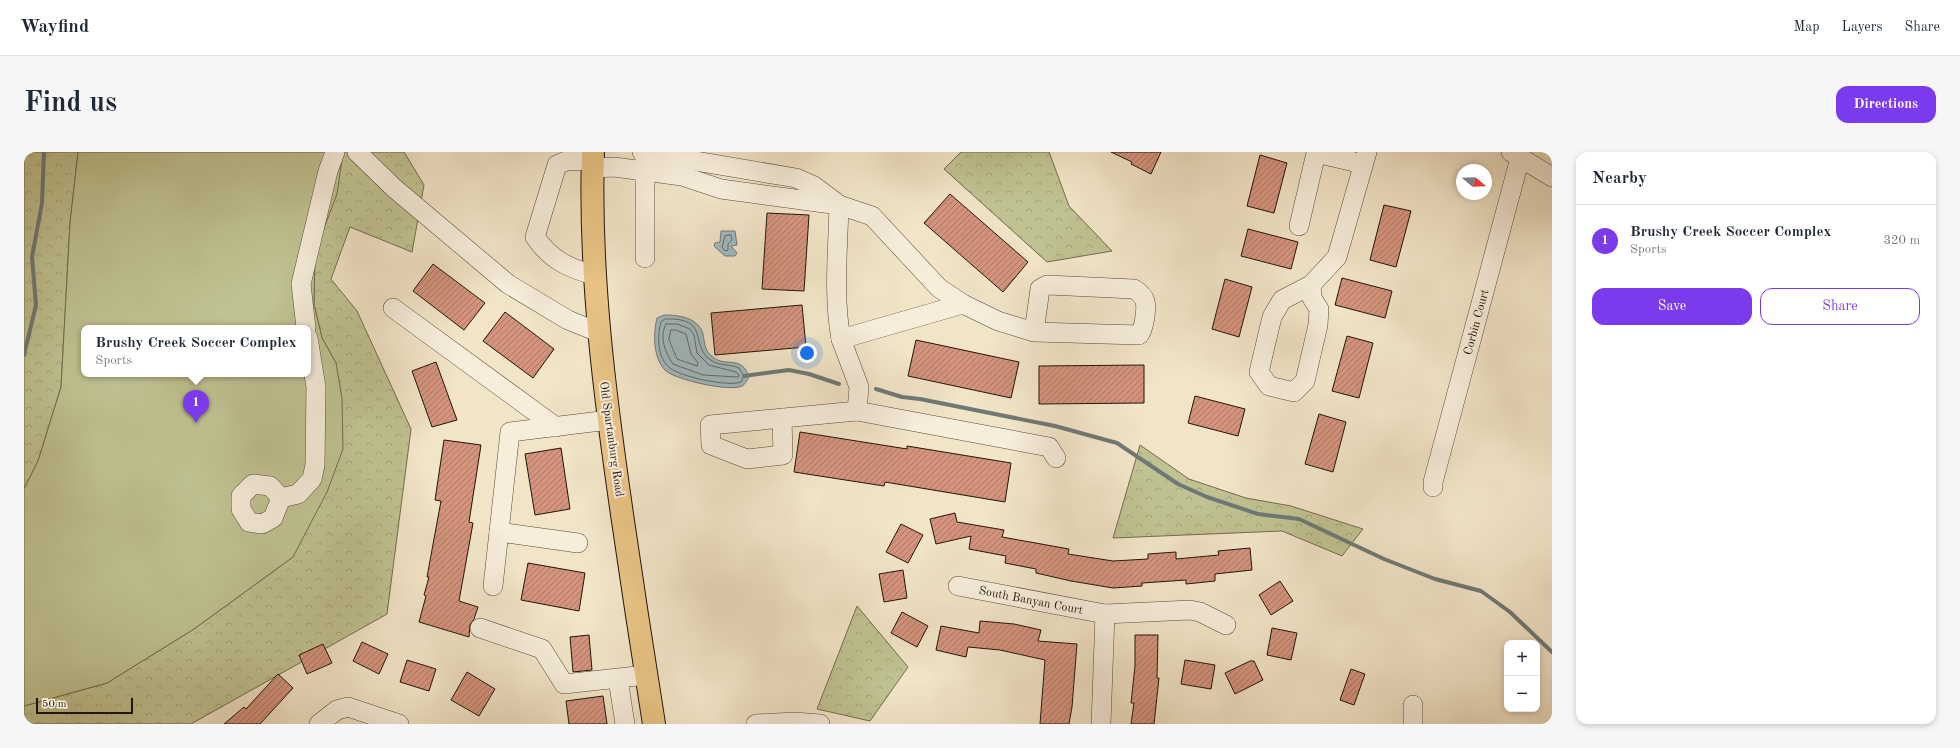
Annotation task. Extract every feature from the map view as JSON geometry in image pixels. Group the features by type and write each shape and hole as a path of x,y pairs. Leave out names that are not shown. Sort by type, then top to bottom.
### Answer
{"main road":[{"name":"Old Spartanburg Road","path":"593,160 594,275 598,332 609,420 654,724"}],"street":[{"path":"306,325 301,284 328,171 335,152"},
{"path":"356,152 394,188 508,284 568,320 598,332"},
{"path":"644,258 644,152 796,178 814,186 839,205"},
{"path":"1299,226 1316,153 1365,158 1338,257 1311,285 1282,300 1272,317 1259,372 1269,386 1294,392 1305,381 1318,325 1319,309 1312,298 1311,285"},
{"path":"1515,155 1552,177"},
{"name":"Corbin Court","path":"1433,487 1515,155"},
{"path":"594,275 575,270 549,255 535,237 557,165 566,160 593,160 614,167 682,176 721,189 839,205 872,216 939,288 963,304 998,321 1034,332 1139,335 1143,329 1145,301 1140,293 1134,289 1047,285 1040,289 1034,332"},
{"path":"839,205 836,314 841,339 859,387 857,411"},
{"path":"841,339 963,304"},
{"path":"393,308 556,427"},
{"path":"281,498 298,494 312,479 315,465 316,387 311,356"},
{"path":"782,418 857,411 1049,447 1056,458"},
{"path":"493,586 510,432 609,420"},
{"path":"499,532 578,543"},
{"name":"South Banyan Court","path":"958,586 1105,614 1190,610 1200,612 1226,625"},
{"path":"1101,724 1105,614"},
{"path":"480,628 542,649 564,684 646,675"},
{"path":"618,679 625,724"},
{"path":"1413,705 1413,724"},
{"path":"319,724 337,710 348,707 399,724"},
{"path":"756,724 794,722 820,724"}],"green space":[{"path":"24,152 78,152 70,223 61,387 38,461 24,489"},
{"path":"78,152 343,152 337,194 315,252 314,304 322,338 336,363 342,398 343,449 327,492 293,557 194,629 107,683 24,706 24,489 38,461 61,387 70,223"},
{"path":"343,152 404,152 424,185 412,252 350,227 331,279 357,311 411,429 387,614 191,724 24,724 24,706 107,683 194,629 293,557 336,363 322,338 314,304 315,252"},
{"path":"961,152 1049,152 1069,206 1112,251 1047,262 944,169"},
{"path":"1140,445 1189,479 1246,498 1291,506 1363,529 1342,556 1282,531 1113,538"},
{"path":"857,606 908,667 870,721 817,709"}],"water":[{"path":"721,231 735,231 737,245 731,246 737,253 735,256 725,256 714,246 715,243 720,242"},
{"path":"664,315 687,318 697,324 703,334 708,353 714,358 724,362 738,364 746,370 749,377 744,385 726,387 703,384 681,378 666,371 659,360 655,346 657,318"}],"building":[{"path":"1111,152 1161,152 1151,174 1131,164 1132,162"},
{"path":"1260,155 1287,163 1274,213 1247,206"},
{"path":"950,194 1028,262 1003,292 924,223"},
{"path":"1384,205 1411,211 1396,267 1370,260"},
{"path":"767,213 809,215 804,291 762,289"},
{"path":"1248,229 1298,242 1291,269 1241,256"},
{"path":"433,264 485,303 464,330 413,291"},
{"path":"1342,278 1392,291 1385,318 1335,305"},
{"path":"1225,279 1252,287 1239,337 1212,329"},
{"path":"802,305 806,347 715,355 711,313"},
{"path":"505,312 554,349 533,378 483,341"},
{"path":"1347,336 1373,343 1359,398 1332,391"},
{"path":"916,340 1019,362 1011,398 908,376"},
{"path":"436,362 457,420 432,427 412,371"},
{"path":"1144,365 1144,403 1039,404 1039,366"},
{"path":"1195,396 1245,409 1238,436 1188,423"},
{"path":"1319,414 1346,422 1333,472 1305,464"},
{"path":"800,432 907,449 907,446 1011,463 1005,502 885,482 884,486 794,472"},
{"path":"444,440 481,445 469,522 473,523 459,601 478,607 474,619 470,625 469,637 419,622 426,596 424,595 429,577 427,577 441,501 435,500"},
{"path":"561,448 570,509 535,515 525,454"},
{"path":"955,513 957,522 1004,530 1002,537 1069,549 1068,554 1113,561 1148,559 1148,554 1176,552 1176,559 1219,555 1218,551 1250,548 1252,570 1215,574 1215,581 1186,584 1186,580 1142,583 1142,586 1113,588 1071,581 1036,573 1036,569 1005,563 1006,556 969,549 971,536 936,544 930,519"},
{"path":"901,524 923,535 908,563 886,552"},
{"path":"528,563 585,573 579,611 521,600"},
{"path":"903,570 907,598 884,602 879,574"},
{"path":"1280,581 1293,601 1271,615 1259,595"},
{"path":"902,612 928,626 917,647 891,633"},
{"path":"980,621 1014,624 1041,630 1038,641 1077,644 1072,707 1069,724 1040,724 1045,660 1000,650 968,647 966,657 936,650 941,626 979,633"},
{"path":"1272,628 1297,633 1291,660 1267,655"},
{"path":"589,635 592,670 573,672 570,637"},
{"path":"1135,635 1158,635 1157,678 1159,678 1154,724 1131,724 1134,703 1131,703 1135,666"},
{"path":"362,642 388,654 379,674 353,661"},
{"path":"323,644 332,663 307,674 299,655"},
{"path":"407,660 436,669 429,691 400,682"},
{"path":"1185,660 1215,665 1211,689 1181,684"},
{"path":"1250,661 1254,661 1263,680 1235,694 1225,673"},
{"path":"1351,669 1365,674 1354,705 1340,700"},
{"path":"467,672 495,689 479,716 451,700"},
{"path":"278,674 293,688 260,724 224,724 244,707 246,709"},
{"path":"603,696 607,724 569,724 566,701"}],"waterway":[{"path":"24,355 36,305 32,257 42,203 44,152"},
{"path":"744,376 789,370 809,374 839,384"},
{"path":"876,389 902,397 920,399 1055,426 1117,443 1178,484 1207,497 1258,514 1299,519 1384,559 1435,579 1481,591 1510,612 1552,652"}],"place":[{"name":"Brushy Creek Soccer Complex","path":"196,423"}]}
